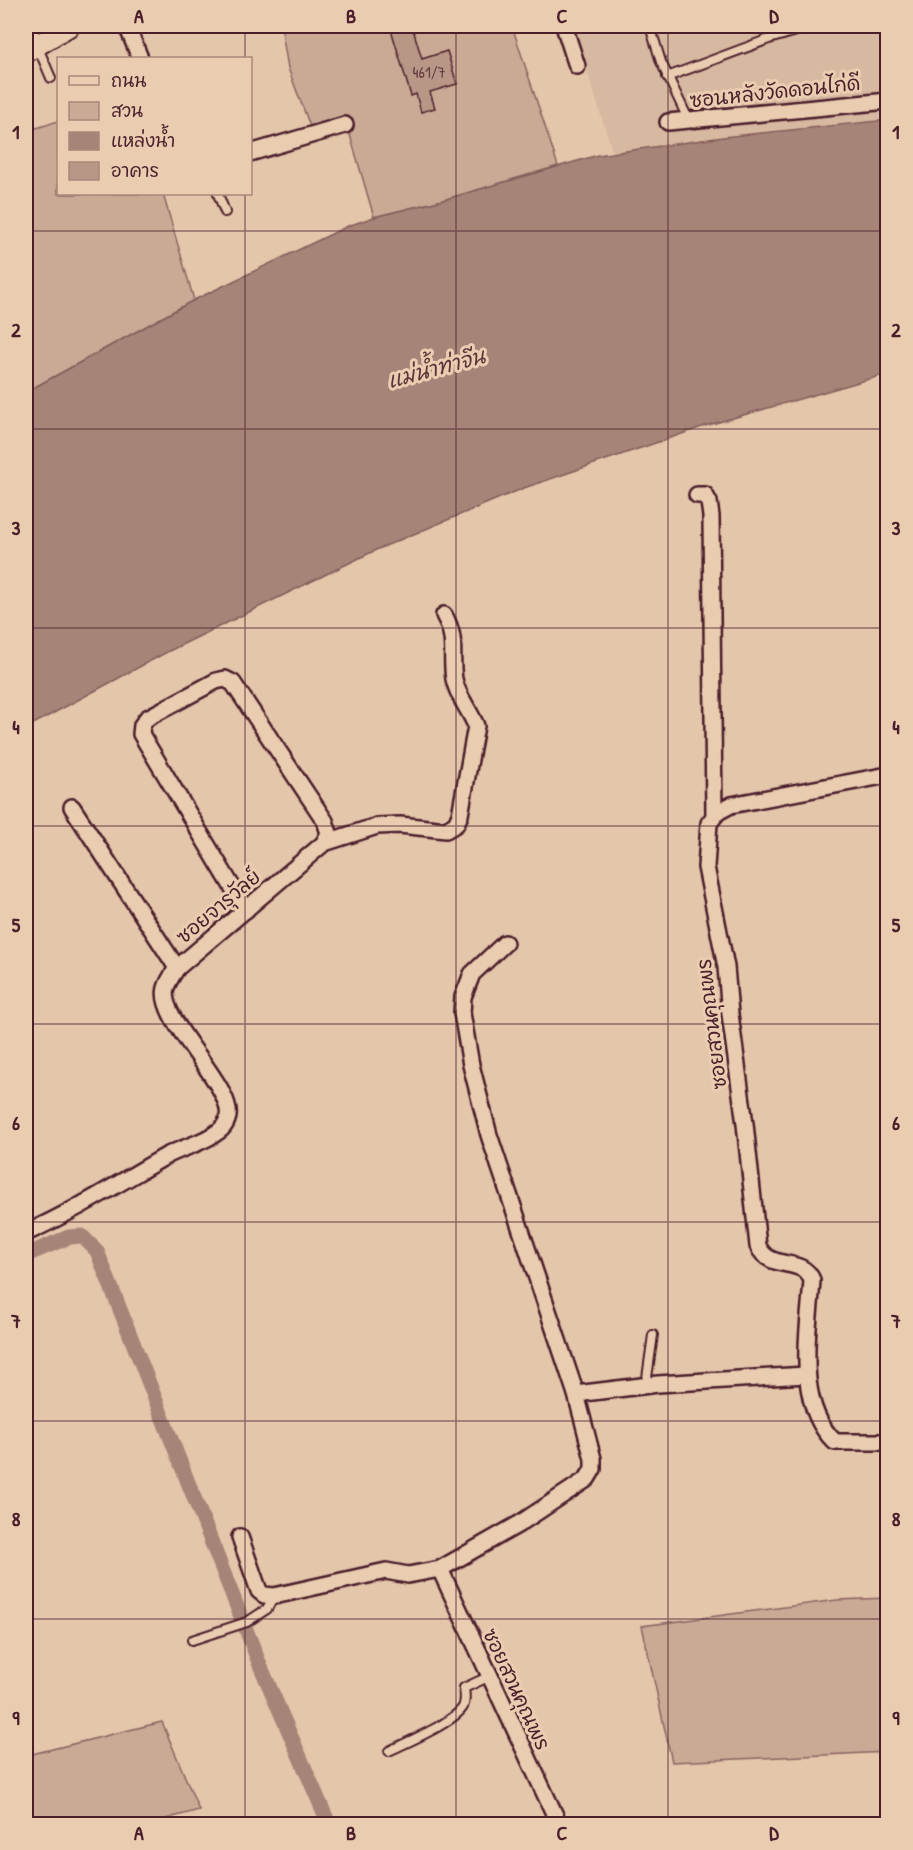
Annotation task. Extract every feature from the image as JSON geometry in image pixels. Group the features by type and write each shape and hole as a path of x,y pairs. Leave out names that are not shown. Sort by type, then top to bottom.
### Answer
{"street":[{"path":"32,41 69,26"},
{"path":"127,26 140,57"},
{"path":"564,26 577,66"},
{"name":"ซอนหลังวัดดอนไก่ดี","path":"668,122 888,101"},
{"path":"252,152 345,125"},
{"name":"ซอยสวนคุณพร","path":"697,495 705,495 710,502 711,516 714,815 709,823 706,867 726,967 729,1014 745,1124 758,1246 762,1255 770,1260 803,1268 812,1280 806,1375 822,1427 835,1442 888,1442"},
{"name":"ซอยจารุวัลย์","path":"26,1233 64,1216 169,1155 211,1137 221,1130 228,1118 227,1103 199,1055 168,1012 165,988 177,968 324,843 377,826 400,825 446,830 456,824 460,815 476,726 458,692 454,679 451,628 444,615"},
{"path":"246,910 141,735 142,725 147,718 216,681 225,679 233,683 325,821 329,832 324,843"},
{"path":"714,815 731,805 888,775"},
{"path":"72,807 177,968"},
{"path":"240,1537 259,1592 264,1595 274,1596 386,1571 408,1575 440,1569 519,1524 587,1479 593,1469 593,1459 576,1394 489,1135 471,1065 462,1013 463,997 472,974 505,943"},
{"path":"576,1394 646,1385 806,1375"},
{"name":"ซอยสวนคุณพร","path":"440,1569 488,1677 559,1824"}],"lane":[{"path":"175,26 179,29 196,26"},
{"path":"650,26 667,77 689,121"},
{"path":"667,77 769,39 814,26"},
{"path":"32,41 51,78"},
{"path":"218,195 225,212"},
{"path":"646,1385 653,1335"},
{"path":"192,1640 247,1622 267,1609 274,1596"},
{"path":"389,1751 446,1722 458,1713 465,1701 465,1688 488,1677"}],"shaded area":[{"path":"573,26 887,26 887,120 723,137 613,153"}],"green space":[{"path":"287,26 512,26 558,166 443,200 374,217 345,118 310,126 288,68 282,32"},
{"path":"57,121 57,195 163,195 194,300 26,392 26,124 37,128"},
{"path":"887,1598 887,1752 672,1762 642,1626 837,1600"},
{"path":"162,1722 199,1810 147,1824 26,1824 26,1740 32,1754"}],"water":[{"name":"แม่น้ำท่าจีน","path":"887,120 887,374 705,426 524,488 378,549 167,652 26,728 26,392 194,300 348,226 374,217 443,200 598,155 723,137"}],"building":[{"path":"390,26 412,26 422,59 447,51 457,84 430,92 435,108 421,112 416,94 411,96"}],"waterway":[{"path":"26,1255 69,1237 82,1236 97,1251 260,1665 329,1824"}]}
